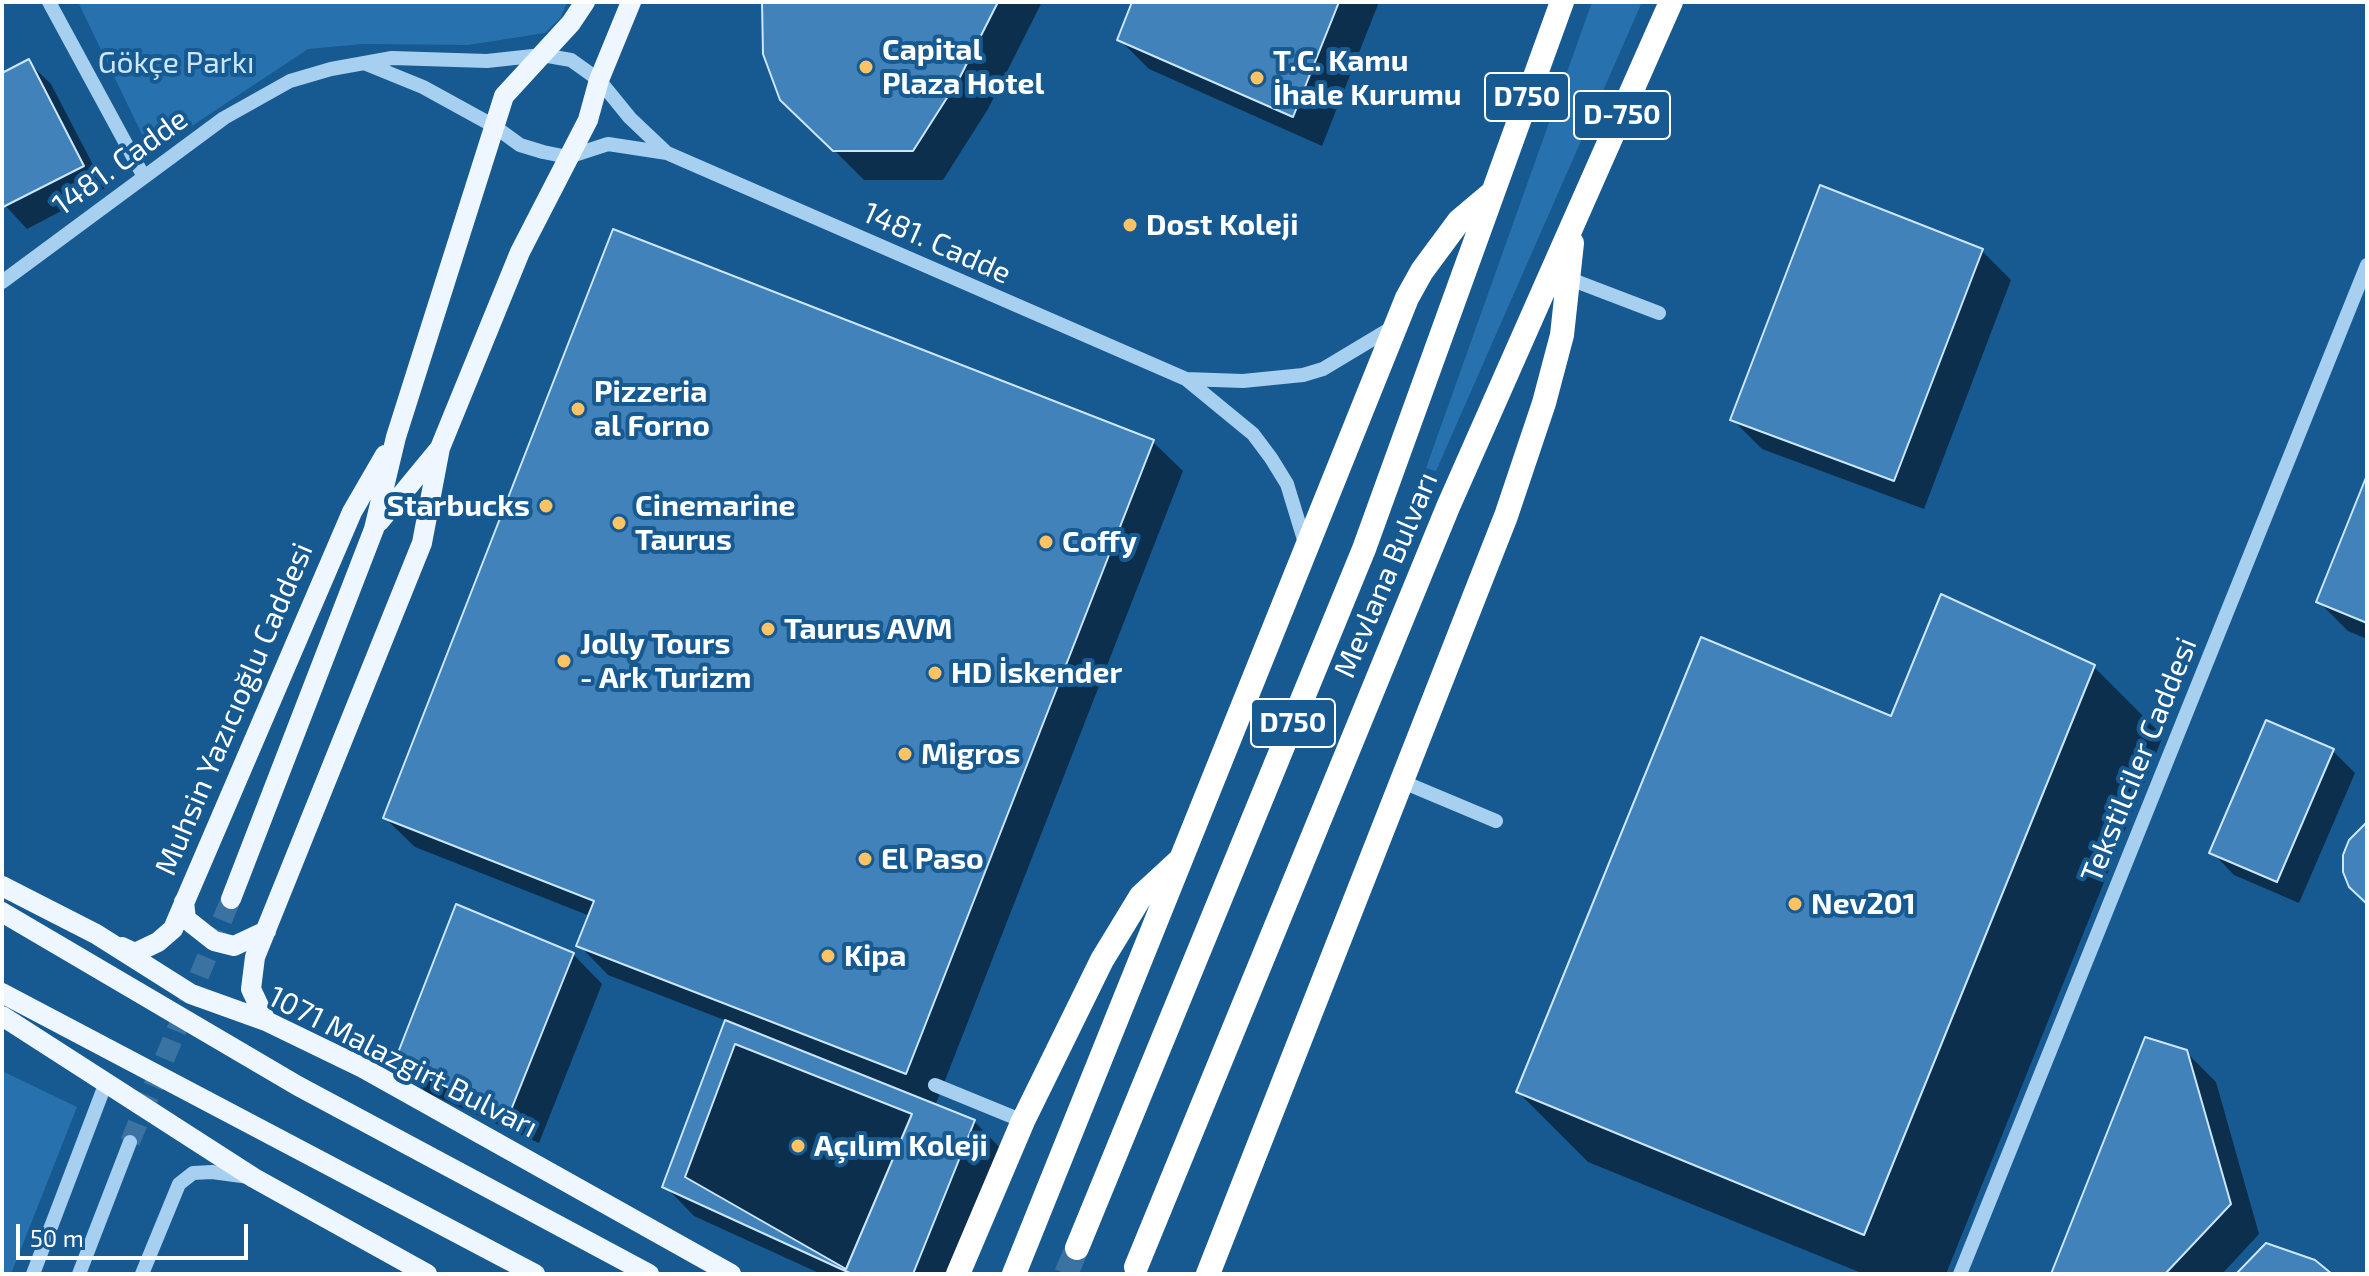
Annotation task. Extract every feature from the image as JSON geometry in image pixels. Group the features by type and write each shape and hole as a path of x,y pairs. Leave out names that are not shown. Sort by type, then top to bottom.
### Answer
{"highway":[{"name":"Mevlana Bulvarı","path":"1077,1248 1364,549 1562,2"},
{"name":"Mevlana Bulvarı","path":"1136,1267 1448,507 1671,2"},
{"path":"1018,1269 1407,298 1438,247 1459,221 1493,193"},
{"path":"1208,1274 1506,516 1544,403 1562,335 1573,228"},
{"path":"958,1274 1023,1121 1123,923 1141,896 1184,857"}],"main road":[{"name":"Muhsin Yazıcıoğlu Caddesi","path":"231,899 374,529 396,437 494,126 512,84 542,55 585,2"},
{"name":"Muhsin Yazıcıoğlu Caddesi","path":"266,1021 251,989 255,957 422,543 440,448 520,252 588,120 599,80 631,2"},
{"name":"Muhsin Yazıcıoğlu Caddesi","path":"96,934 135,953 158,942 173,929 352,512 396,437"},
{"name":"Muhsin Yazıcıoğlu Caddesi","path":"374,529 440,448"},
{"name":"1071 Malazgirt Bulvarı","path":"2,886 96,934 191,994 266,1021 363,1068 731,1274"},
{"path":"184,902 186,919 214,941 234,946 266,931"},
{"path":"2,912 298,1086 649,1274"},
{"path":"2,993 535,1274"},
{"path":"2,1016 254,1178 427,1274"}],"street":[{"path":"49,2 144,177"},
{"name":"1481. Cadde","path":"2,282 263,94 290,81 364,63 392,58 487,61 542,55 571,60 599,80 630,118 667,153"},
{"path":"364,63 423,87 494,126 520,145 568,157"},
{"name":"1481. Cadde","path":"568,157 608,144 667,153 1186,379 1253,434 1271,458 1287,484 1306,546"},
{"name":"Tekstilciler Caddesi","path":"1960,1274 2367,265"},
{"path":"1570,279 1659,313"},
{"name":"1481. Cadde","path":"1186,379 1243,381 1303,375 1323,369 1397,324"},
{"path":"1403,782 1496,821"},
{"path":"33,1274 105,1085"},
{"path":"935,1085 1023,1121"},
{"path":"79,1274 130,1142"},
{"path":"142,1274 179,1184 193,1173 212,1172 254,1178"}],"green space":[{"name":"Gökçe Parkı","path":"78,2 567,2 561,17 545,33 468,45 363,44 308,49 151,153"},
{"path":"1592,2 1642,2 1436,471 1426,468"},
{"path":"2,1071 77,1107 11,1274 2,1274"}],"building":[{"name":"Capital Plaza Hotel","path":"762,2 998,2 959,79 913,151 833,151 780,100 763,54"},
{"name":"T.C. Kamu İhale Kurumu","path":"1132,2 1339,2 1293,117 1117,40"},
{"path":"29,59 84,166 3,207 2,73"},
{"path":"1820,185 1983,249 1894,481 1730,420"},
{"name":"Taurus AVM","path":"613,229 1154,440 906,1074 576,946 594,901 383,818"},
{"path":"2367,475 2367,623 2316,602"},
{"name":"Nev201","path":"1941,594 2095,665 1864,1235 1516,1092 1701,637 1891,716"},
{"path":"2266,720 2334,749 2277,882 2209,853"},
{"path":"2367,822 2367,904 2349,887 2343,872 2343,855 2349,840"},
{"path":"456,904 574,953 509,1115 394,1063"},
{"path":"725,1020 975,1120 913,1274 852,1274 662,1187"},
{"path":"2145,1037 2187,1050 2231,1204 2165,1274 2051,1274"},
{"name":"Açılım Koleji","path":"735,1044 912,1114 846,1269 685,1177"},
{"path":"2266,1243 2315,1260 2332,1274 2236,1274"}],"tunnel":[{"path":"130,1142 231,899"},
{"path":"1066,1274 1077,1248"}],"place":[{"name":"Capital Plaza Hotel","path":"866,67"},
{"name":"T.C. Kamu İhale Kurumu","path":"1257,78"},
{"name":"Dost Koleji","path":"1130,225"},
{"name":"Pizzeria al Forno","path":"578,409"},
{"name":"Starbucks","path":"546,506"},
{"name":"Cinemarine Taurus","path":"619,523"},
{"name":"Coffy","path":"1046,542"},
{"name":"Taurus AVM","path":"768,629"},
{"name":"Jolly Tours - Ark Turizm","path":"564,661"},
{"name":"HD İskender","path":"935,673"},
{"name":"Migros","path":"905,754"},
{"name":"El Paso","path":"865,859"},
{"name":"Nev201","path":"1795,904"},
{"name":"Kipa","path":"828,956"},
{"name":"Açılım Koleji","path":"798,1146"}]}
